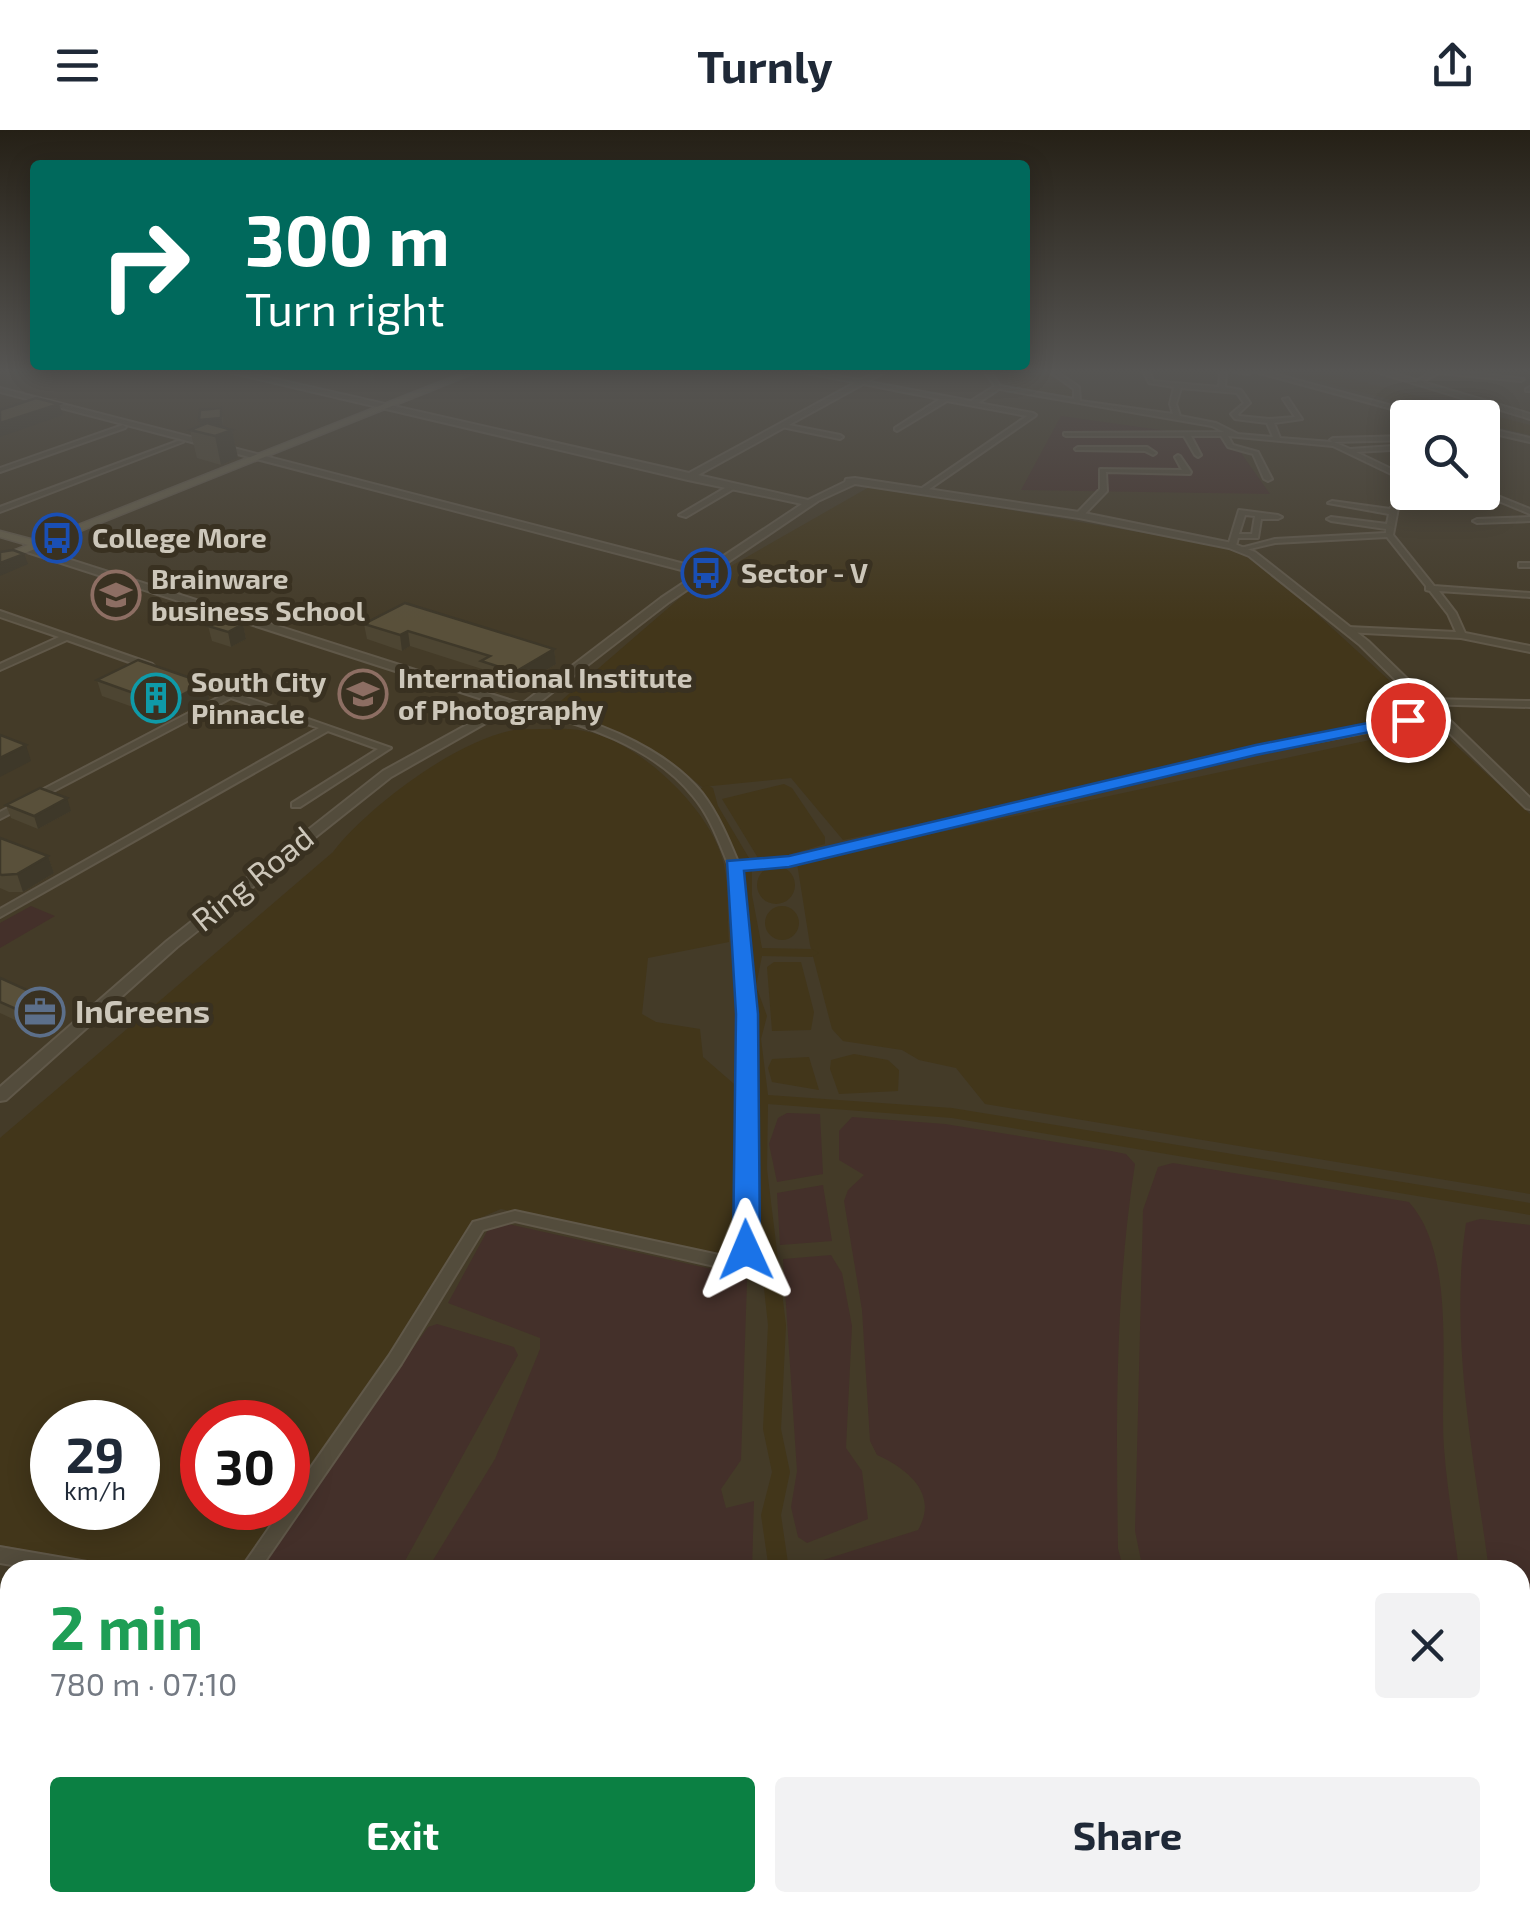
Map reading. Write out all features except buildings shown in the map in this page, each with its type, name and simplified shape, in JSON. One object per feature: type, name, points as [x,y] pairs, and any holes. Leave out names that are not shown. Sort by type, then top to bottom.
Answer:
[{"type":"main road","points":[[0,557],[258,455]]},
{"type":"main road","points":[[0,537],[29,546]]},
{"type":"street","points":[[0,470],[37,455]]},
{"type":"street","points":[[0,510],[145,455]]},
{"type":"street","points":[[244,455],[253,457]]},
{"type":"street","points":[[245,455],[702,576]]},
{"type":"street","points":[[600,455],[733,487],[812,501]]},
{"type":"street","points":[[686,475],[723,455]]},
{"type":"street","points":[[921,490],[971,455]]},
{"type":"street","points":[[1257,455],[1268,479]]},
{"type":"street","points":[[1361,455],[1390,469]]},
{"type":"street","points":[[1079,515],[1106,486],[1102,470],[1186,472],[1178,457]]},
{"type":"street","points":[[686,475],[812,501]]},
{"type":"street","name":"Ring Road","points":[[0,1096],[172,944],[374,783],[487,718],[532,707],[702,576],[812,501],[855,482],[921,490]]},
{"type":"street","points":[[683,515],[733,487]]},
{"type":"street","points":[[921,490],[1236,543],[1390,531]]},
{"type":"street","points":[[1500,502],[1530,516]]},
{"type":"street","points":[[1332,504],[1394,512],[1390,531]]},
{"type":"street","points":[[1242,512],[1278,517],[1258,518],[1255,536],[1236,543],[1242,512]]},
{"type":"street","points":[[1477,521],[1530,516]]},
{"type":"street","points":[[1331,519],[1390,531],[1429,588],[1452,613],[1461,635]]},
{"type":"street","points":[[1236,543],[1348,630],[1529,803]]},
{"type":"street","points":[[29,546],[302,629],[604,730],[690,786],[737,865],[747,1014],[746,1250],[727,1262],[514,1216],[478,1226],[395,1360],[256,1560]]},
{"type":"street","points":[[29,546],[290,636],[532,707]]},
{"type":"street","points":[[1429,588],[1530,595]]},
{"type":"street","points":[[0,614],[166,672]]},
{"type":"street","points":[[290,636],[302,629]]},
{"type":"street","points":[[1348,630],[1461,635],[1530,649]]},
{"type":"street","points":[[0,667],[67,637]]},
{"type":"street","points":[[182,678],[386,748],[296,806]]},
{"type":"street","points":[[0,816],[230,694]]},
{"type":"street","points":[[1425,702],[1530,704]]},
{"type":"street","points":[[737,865],[789,862],[1256,750],[1436,716]]},
{"type":"street","points":[[0,914],[326,728]]},
{"type":"street","points":[[0,898],[16,905]]},
{"type":"street","points":[[0,1555],[29,1560]]},
{"type":"shaded area","points":[[1040,455],[1243,455],[1270,494],[1021,490]]},
{"type":"shaded area","points":[[871,486],[1231,548],[1260,562],[1426,714],[843,840],[791,778],[702,787],[632,740],[555,706],[689,590]]},
{"type":"shaded area","points":[[1435,726],[1530,814],[1530,1194],[985,1104],[956,1068],[919,1060],[902,1050],[843,1041],[832,1029],[810,945],[797,863]]},
{"type":"shaded area","points":[[522,729],[577,730],[605,737],[627,748],[670,781],[705,823],[717,844],[726,874],[729,942],[648,958],[642,1014],[656,1022],[700,1029],[703,1057],[741,1090],[742,1252],[730,1258],[501,1209],[473,1221],[396,1348],[310,1468],[310,1400],[180,1400],[180,1530],[267,1530],[248,1560],[82,1560],[0,1545],[0,1138],[333,852],[369,814],[446,758],[499,734]]},
{"type":"shaded area","points":[[784,784],[792,788],[825,837],[825,844],[775,859],[758,858],[722,799]]},
{"type":"shaded area","points":[[776,866],[789,872],[795,885],[789,898],[776,904],[763,898],[757,885],[763,872]]},
{"type":"shaded area","points":[[31,906],[55,916],[0,948],[0,923]]},
{"type":"shaded area","points":[[782,906],[794,911],[799,923],[794,935],[782,940],[770,935],[765,923],[770,911]]},
{"type":"shaded area","points":[[774,962],[801,962],[814,1012],[811,1030],[772,1031],[767,967]]},
{"type":"shaded area","points":[[854,1054],[888,1060],[899,1070],[898,1091],[839,1094],[830,1069],[831,1060]]},
{"type":"shaded area","points":[[809,1057],[819,1090],[772,1082],[768,1068],[772,1059]]},
{"type":"shaded area","points":[[787,1113],[820,1114],[823,1174],[777,1182],[769,1144],[778,1118]]},
{"type":"shaded area","points":[[852,1117],[945,1124],[1126,1154],[1135,1164],[1118,1356],[1121,1560],[823,1560],[918,1530],[925,1505],[917,1484],[877,1455],[870,1441],[862,1310],[844,1201],[848,1190],[864,1175],[839,1160],[839,1131]]},
{"type":"shaded area","points":[[1173,1163],[1409,1202],[1424,1225],[1440,1285],[1444,1448],[1458,1560],[1141,1560],[1135,1531],[1143,1210],[1158,1167]]},
{"type":"shaded area","points":[[823,1185],[832,1241],[780,1245],[777,1193]]},
{"type":"shaded area","points":[[1480,1219],[1530,1225],[1530,1560],[1488,1560],[1462,1353],[1461,1266],[1466,1223]]},
{"type":"shaded area","points":[[504,1223],[743,1276],[747,1281],[741,1460],[721,1489],[726,1508],[754,1501],[752,1560],[433,1560],[495,1459],[540,1349],[540,1338],[448,1303],[491,1224]]},
{"type":"shaded area","points":[[831,1255],[842,1273],[852,1326],[846,1448],[862,1471],[868,1519],[807,1543],[798,1537],[791,1507],[797,1471],[783,1259]]},
{"type":"shaded area","points":[[437,1324],[514,1347],[518,1355],[405,1560],[264,1560],[285,1530],[310,1530],[310,1495],[428,1327]]},
{"type":"waterway","points":[[707,788],[712,806],[746,863],[746,895],[756,952]]},
{"type":"waterway","points":[[756,952],[812,953]]},
{"type":"waterway","points":[[756,952],[749,986],[760,1016],[754,1039],[761,1099]]},
{"type":"waterway","points":[[761,1099],[952,1113],[1530,1209]]},
{"type":"waterway","points":[[761,1099],[759,1169],[777,1325],[772,1429],[781,1472],[771,1515],[778,1560]]},
{"type":"place","name":"College More","points":[[57,538]]},
{"type":"place","name":"Sector - V","points":[[706,573]]},
{"type":"place","name":"Brainware business School","points":[[116,595]]},
{"type":"place","name":"International Institute of Photography","points":[[363,694]]},
{"type":"place","name":"South City Pinnacle","points":[[156,698]]},
{"type":"place","name":"InGreens","points":[[40,1012]]},
{"type":"route","points":[[746,1250],[748,1218],[743,1186],[747,1014],[734,866],[789,862],[806,854],[1256,750],[1408,720]]}]
